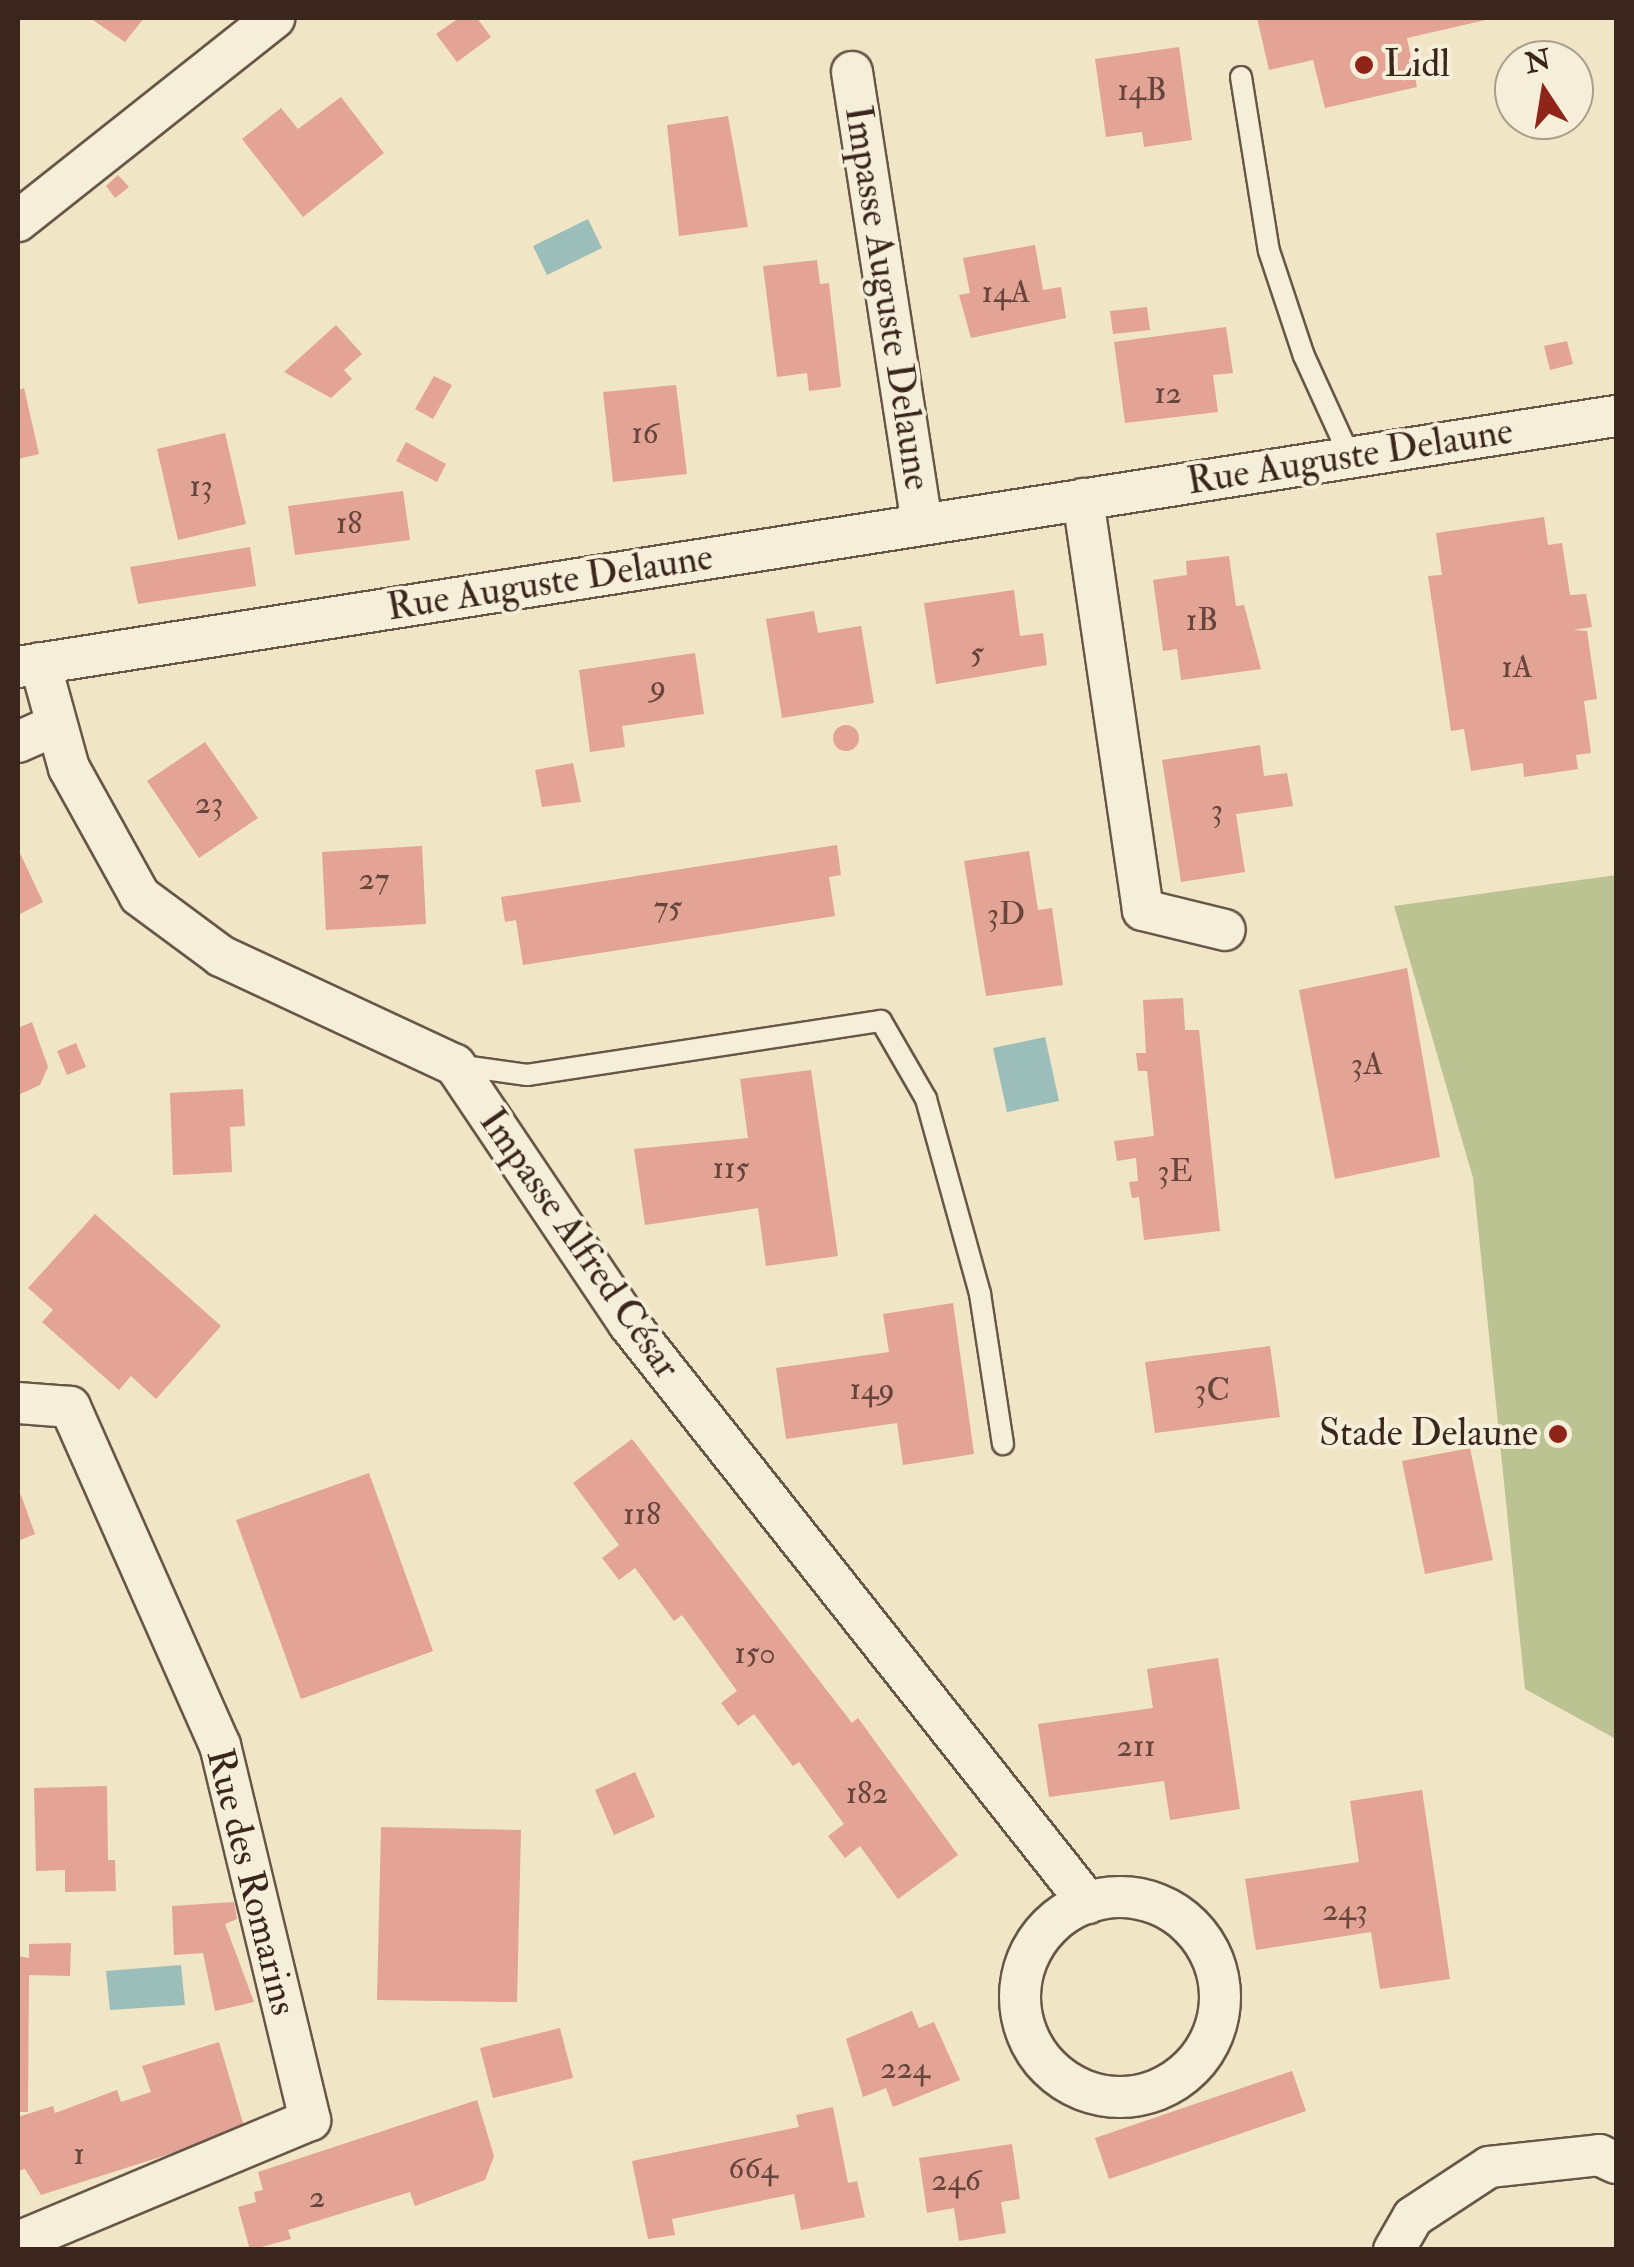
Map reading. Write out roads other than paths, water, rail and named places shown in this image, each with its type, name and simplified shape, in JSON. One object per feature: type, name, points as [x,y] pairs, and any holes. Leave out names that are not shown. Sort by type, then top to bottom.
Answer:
[{"type":"street","points":[[18,221],[274,18]]},
{"type":"street","name":"Impasse Auguste Delaune","points":[[852,72],[922,524]]},
{"type":"street","name":"Rue Auguste Delaune","points":[[29,665],[1616,416]]},
{"type":"street","points":[[1083,499],[1143,910],[1225,930]]},
{"type":"street","points":[[29,665],[36,734],[140,896],[221,956],[454,1065]]},
{"type":"street","name":"Impasse Alfred César","points":[[454,1065],[630,1324],[1088,1903]]},
{"type":"street","name":"Rue des Romarins","points":[[18,1403],[70,1407],[220,1745],[310,2120],[18,2242]]},
{"type":"street","points":[[1120,1897],[1153,1902],[1182,1918],[1212,1958],[1221,2006],[1212,2038],[1194,2066],[1168,2086],[1136,2096],[1103,2096],[1072,2085],[1046,2066],[1028,2038],[1020,2006],[1023,1973],[1036,1943],[1059,1919],[1088,1903],[1120,1897]]},
{"type":"street","points":[[1394,2250],[1413,2217],[1489,2168],[1599,2155],[1616,2163]]},
{"type":"lane","points":[[1240,77],[1269,251],[1304,356],[1350,457]]},
{"type":"lane","points":[[454,1065],[527,1075],[882,1021],[926,1100],[980,1294],[1004,1444]]},
{"type":"water","points":[[588,219],[602,248],[547,275],[533,246]]},
{"type":"water","points":[[1045,1037],[1059,1101],[1007,1112],[993,1048]]},
{"type":"water","points":[[181,1965],[185,2005],[110,2010],[106,1971]]},
{"type":"place","name":"Lidl","points":[[1364,65]]},
{"type":"place","name":"Stade Delaune","points":[[1558,1434]]}]
